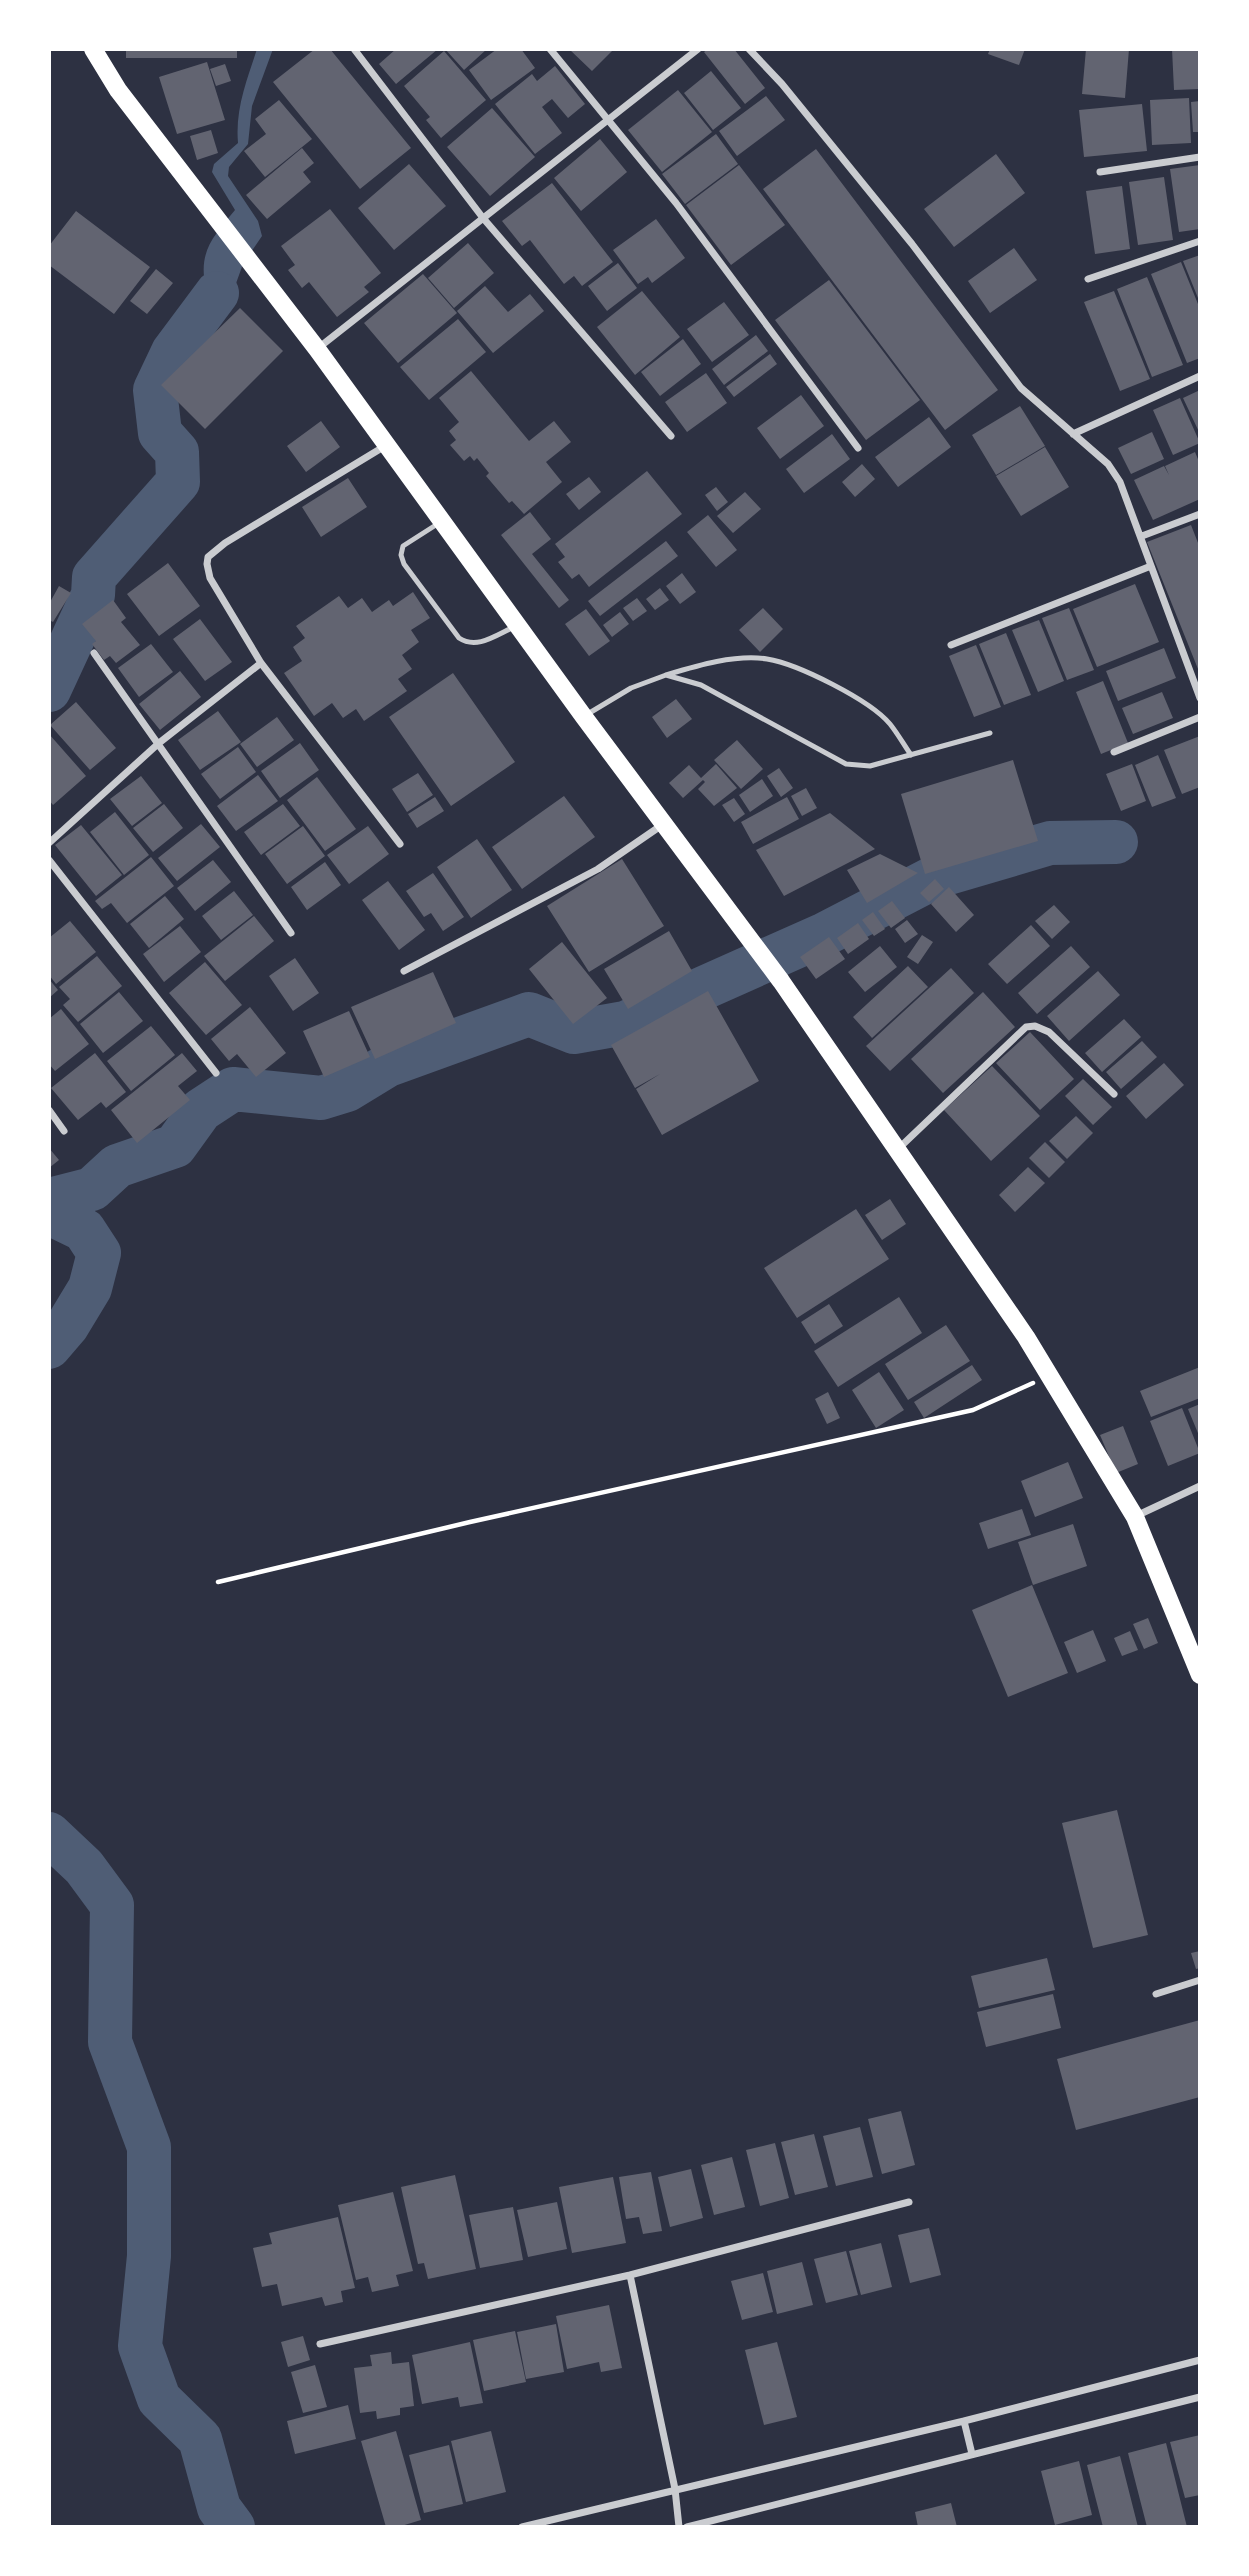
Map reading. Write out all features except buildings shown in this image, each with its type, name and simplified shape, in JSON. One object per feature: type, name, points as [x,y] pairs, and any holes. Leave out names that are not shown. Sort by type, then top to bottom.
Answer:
[{"type":"main road","points":[[93,49],[118,90],[317,349],[440,522],[781,981],[1026,1337],[1135,1517],[1200,1675]]},
{"type":"street","points":[[354,49],[483,218],[671,436]]},
{"type":"street","points":[[550,49],[676,203],[858,448]]},
{"type":"street","points":[[317,349],[698,49]]},
{"type":"street","points":[[750,49],[782,84],[912,244],[1021,388],[1108,464],[1120,481],[1200,698]]},
{"type":"street","points":[[1100,172],[1200,157]]},
{"type":"street","points":[[1088,279],[1200,241]]},
{"type":"street","points":[[1073,434],[1200,376]]},
{"type":"street","points":[[385,445],[225,542],[208,556],[207,564],[210,578],[261,663],[400,844]]},
{"type":"street","points":[[1142,536],[1200,514]]},
{"type":"street","points":[[951,645],[1151,566]]},
{"type":"street","points":[[94,653],[291,933]]},
{"type":"street","points":[[49,843],[159,743],[261,663]]},
{"type":"street","points":[[1114,752],[1200,717]]},
{"type":"street","points":[[404,971],[598,869],[665,823]]},
{"type":"street","points":[[49,860],[216,1073]]},
{"type":"street","points":[[897,1151],[1026,1027],[1035,1026],[1049,1032],[1114,1094]]},
{"type":"street","points":[[49,1110],[64,1131]]},
{"type":"street","points":[[1135,1517],[1200,1486]]},
{"type":"street","points":[[1156,1994],[1200,1980]]},
{"type":"street","points":[[320,2344],[630,2275],[909,2202]]},
{"type":"street","points":[[630,2275],[675,2489],[679,2527]]},
{"type":"street","points":[[522,2527],[964,2421],[1200,2360]]},
{"type":"street","points":[[687,2527],[1200,2397]]},
{"type":"street","points":[[964,2421],[972,2454]]},
{"type":"lane","points":[[440,522],[403,546],[401,555],[404,564],[459,638],[468,644],[477,643],[517,626]]},
{"type":"lane","points":[[584,717],[631,688],[666,675],[716,661],[766,659],[800,670],[852,695],[888,722],[911,755]]},
{"type":"lane","points":[[666,675],[701,685],[846,764],[870,766],[990,733]]},
{"type":"path","points":[[218,1582],[483,1519],[973,1410],[1049,1375]]},
{"type":"water","points":[[257,49],[273,49],[252,106],[248,144],[229,167],[228,176],[258,221],[262,236],[243,264],[230,300],[190,346],[168,332],[205,284],[206,253],[235,210],[212,172],[214,164],[238,143],[240,106]]},
{"type":"waterway","points":[[49,690],[93,595],[94,577],[178,482],[177,452],[160,433],[155,390],[173,352],[217,293]]},
{"type":"waterway","points":[[49,1200],[92,1189],[117,1166],[175,1146],[201,1110],[233,1089],[321,1098],[347,1090],[388,1065],[529,1014],[574,1032],[625,1023],[825,934],[935,877],[1050,843],[1116,842]]},
{"type":"waterway","points":[[49,1213],[84,1230],[99,1253],[90,1288],[67,1326],[49,1347]]},
{"type":"waterway","points":[[49,1834],[84,1867],[112,1905],[110,2042],[149,2147],[149,2256],[140,2346],[159,2399],[200,2439],[219,2508],[233,2527]]}]
